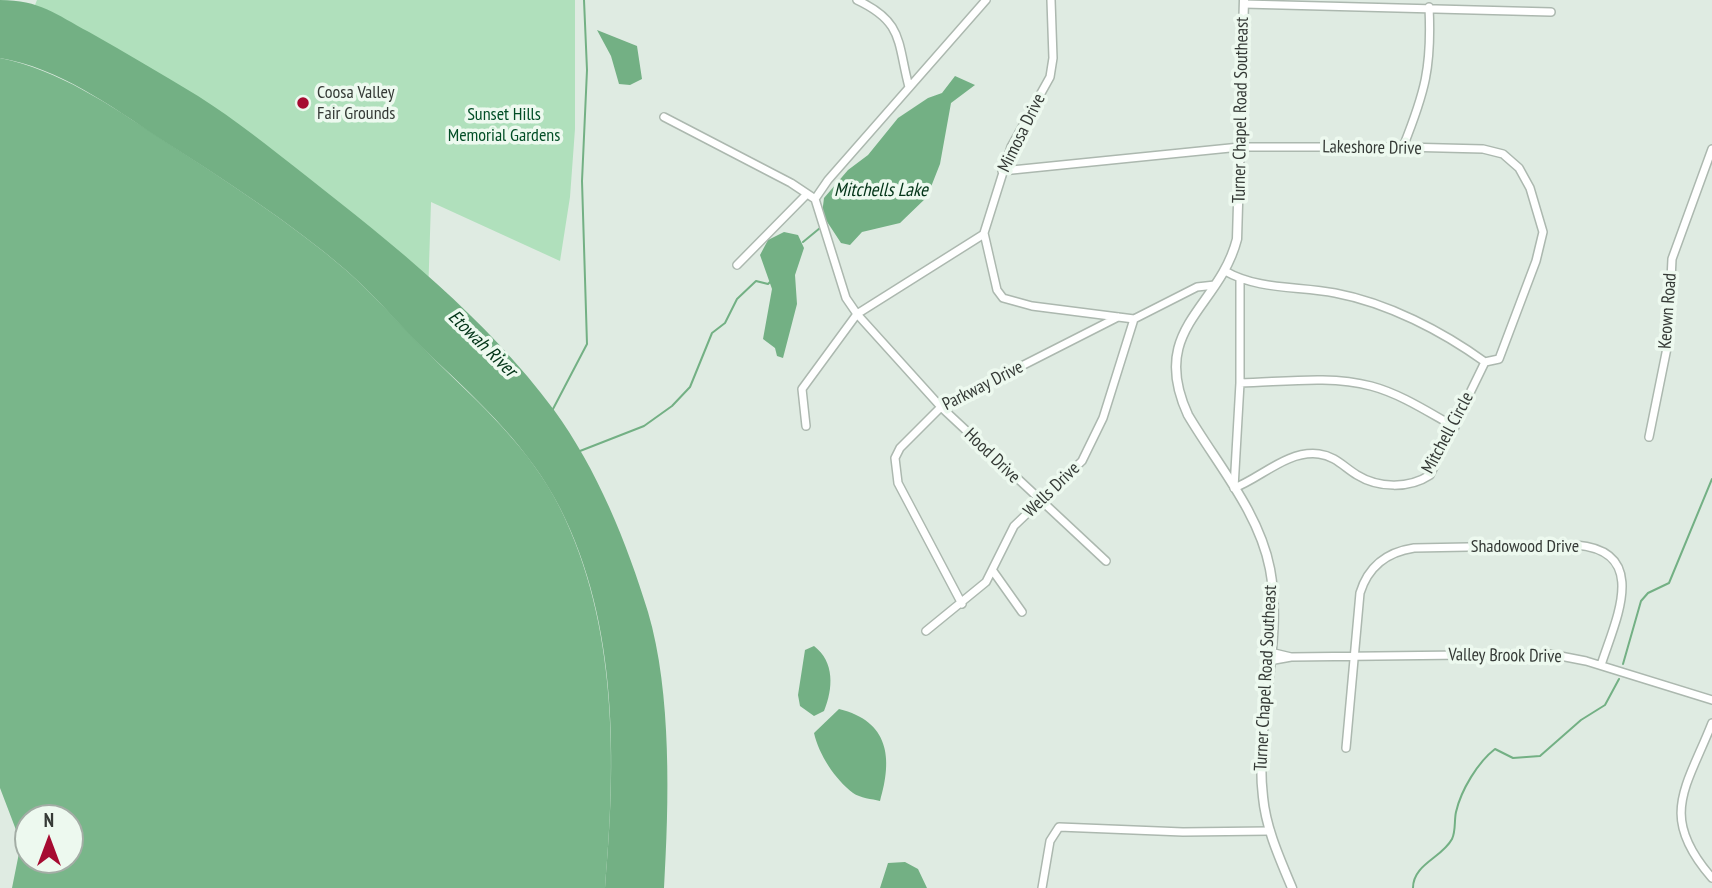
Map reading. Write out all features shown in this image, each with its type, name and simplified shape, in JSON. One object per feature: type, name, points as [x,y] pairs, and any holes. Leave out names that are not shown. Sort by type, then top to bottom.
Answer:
[{"type":"street","points":[[857,0],[884,13],[895,27],[909,88]]},
{"type":"street","points":[[815,199],[828,180],[986,0]]},
{"type":"street","name":"Mimosa Drive","points":[[1051,0],[1054,58],[1050,77],[1011,146],[984,234],[997,290],[1003,298],[1032,306],[1134,319]]},
{"type":"street","points":[[1244,2],[1551,12]]},
{"type":"street","name":"Turner Chapel Road Southeast","points":[[1244,2],[1237,239],[1225,271],[1183,331],[1177,356],[1177,382],[1188,415],[1257,530],[1270,568],[1273,604],[1261,776],[1270,831],[1292,888]]},
{"type":"street","points":[[1403,147],[1428,76],[1431,51],[1429,7]]},
{"type":"street","points":[[664,117],[815,199],[846,298],[857,314]]},
{"type":"street","name":"Lakeshore Drive","points":[[1002,171],[1240,147],[1483,149],[1503,154],[1519,168],[1539,208],[1543,232],[1536,261],[1499,359],[1485,362]]},
{"type":"street","name":"Keown Road","points":[[1649,437],[1668,342],[1672,259],[1712,149]]},
{"type":"street","points":[[737,265],[807,194]]},
{"type":"street","points":[[806,426],[802,390],[857,314],[984,234]]},
{"type":"street","points":[[1225,271],[1240,280],[1336,293],[1368,302],[1435,330],[1485,362]]},
{"type":"street","points":[[1234,488],[1240,383],[1240,280]]},
{"type":"street","points":[[1134,319],[1197,288],[1215,285]]},
{"type":"street","name":"Hood Drive","points":[[857,314],[941,407],[1106,561]]},
{"type":"street","name":"Parkway Drive","points":[[962,604],[898,483],[895,469],[900,448],[941,407],[1118,316]]},
{"type":"street","name":"Wells Drive","points":[[926,631],[962,604],[993,571],[1003,544],[1014,526],[1082,461],[1109,401],[1134,319]]},
{"type":"street","name":"Mitchell Circle","points":[[1234,488],[1248,483],[1275,464],[1317,454],[1339,461],[1359,476],[1377,482],[1398,485],[1419,482],[1430,475],[1485,362]]},
{"type":"street","points":[[1240,383],[1325,380],[1373,386],[1424,408],[1455,427]]},
{"type":"street","name":"Shadowood Drive","points":[[1353,657],[1360,593],[1370,571],[1390,555],[1414,548],[1576,545],[1600,550],[1617,566],[1623,589],[1601,665]]},
{"type":"street","points":[[993,571],[1022,611]]},
{"type":"street","name":"Valley Brook Drive","points":[[1270,657],[1550,654],[1601,665],[1712,700]]},
{"type":"street","points":[[1346,748],[1353,657]]},
{"type":"street","points":[[1712,723],[1682,796],[1680,825],[1692,853],[1712,878]]},
{"type":"street","points":[[1042,888],[1050,841],[1059,827],[1183,832],[1270,831]]},
{"type":"green space","name":"Coosa Valley Fair Grounds","points":[[37,0],[575,0],[575,129],[570,197],[560,261],[431,202],[428,297],[31,15]]},
{"type":"shaded area","points":[[0,58],[43,71],[103,101],[232,185],[302,235],[369,292],[520,447],[535,466],[560,508],[579,553],[603,646],[611,743],[605,888],[12,888],[15,874],[84,874],[84,804],[14,804],[14,825],[0,788]]},
{"type":"water","name":"Etowah River","points":[[0,0],[26,2],[56,14],[184,88],[239,124],[372,228],[437,284],[499,344],[554,410],[584,457],[609,507],[640,586],[656,644],[667,749],[664,888],[605,888],[611,743],[603,646],[579,553],[560,508],[534,466],[487,410],[369,292],[302,235],[231,185],[84,90],[43,70],[0,58]]},
{"type":"water","points":[[597,30],[637,46],[642,79],[630,85],[619,84],[611,56]]},
{"type":"water","name":"Mitchells Lake","points":[[955,76],[975,85],[951,103],[940,164],[927,197],[900,223],[862,232],[850,245],[841,243],[822,214],[824,198],[848,170],[868,155],[898,118],[928,98],[942,93]]},
{"type":"water","points":[[784,232],[798,235],[804,248],[795,275],[797,304],[783,358],[777,356],[775,348],[763,339],[772,289],[760,255],[768,240]]},
{"type":"water","points":[[814,646],[826,660],[830,685],[824,711],[814,716],[800,706],[798,695],[805,650]]},
{"type":"water","points":[[839,709],[868,722],[883,743],[886,770],[880,801],[853,793],[834,774],[820,750],[814,733]]},
{"type":"water","points":[[905,862],[918,869],[927,888],[880,888],[888,863]]},
{"type":"waterway","points":[[553,409],[587,344],[582,181],[587,70],[584,0]]},
{"type":"waterway","points":[[803,242],[820,228]]},
{"type":"waterway","points":[[580,451],[644,426],[672,406],[690,387],[712,333],[725,323],[737,299],[756,281],[768,284],[770,282]]},
{"type":"waterway","points":[[1623,664],[1641,601],[1648,593],[1669,583],[1712,479]]},
{"type":"waterway","points":[[1413,888],[1418,873],[1452,839],[1462,795],[1477,769],[1489,755],[1495,749],[1513,758],[1540,756],[1581,720],[1605,705],[1619,679]]},
{"type":"place","name":"Coosa Valley Fair Grounds","points":[[303,103]]},
{"type":"park label","name":"Sunset Hills Memorial Gardens","points":[[504,125]]}]
